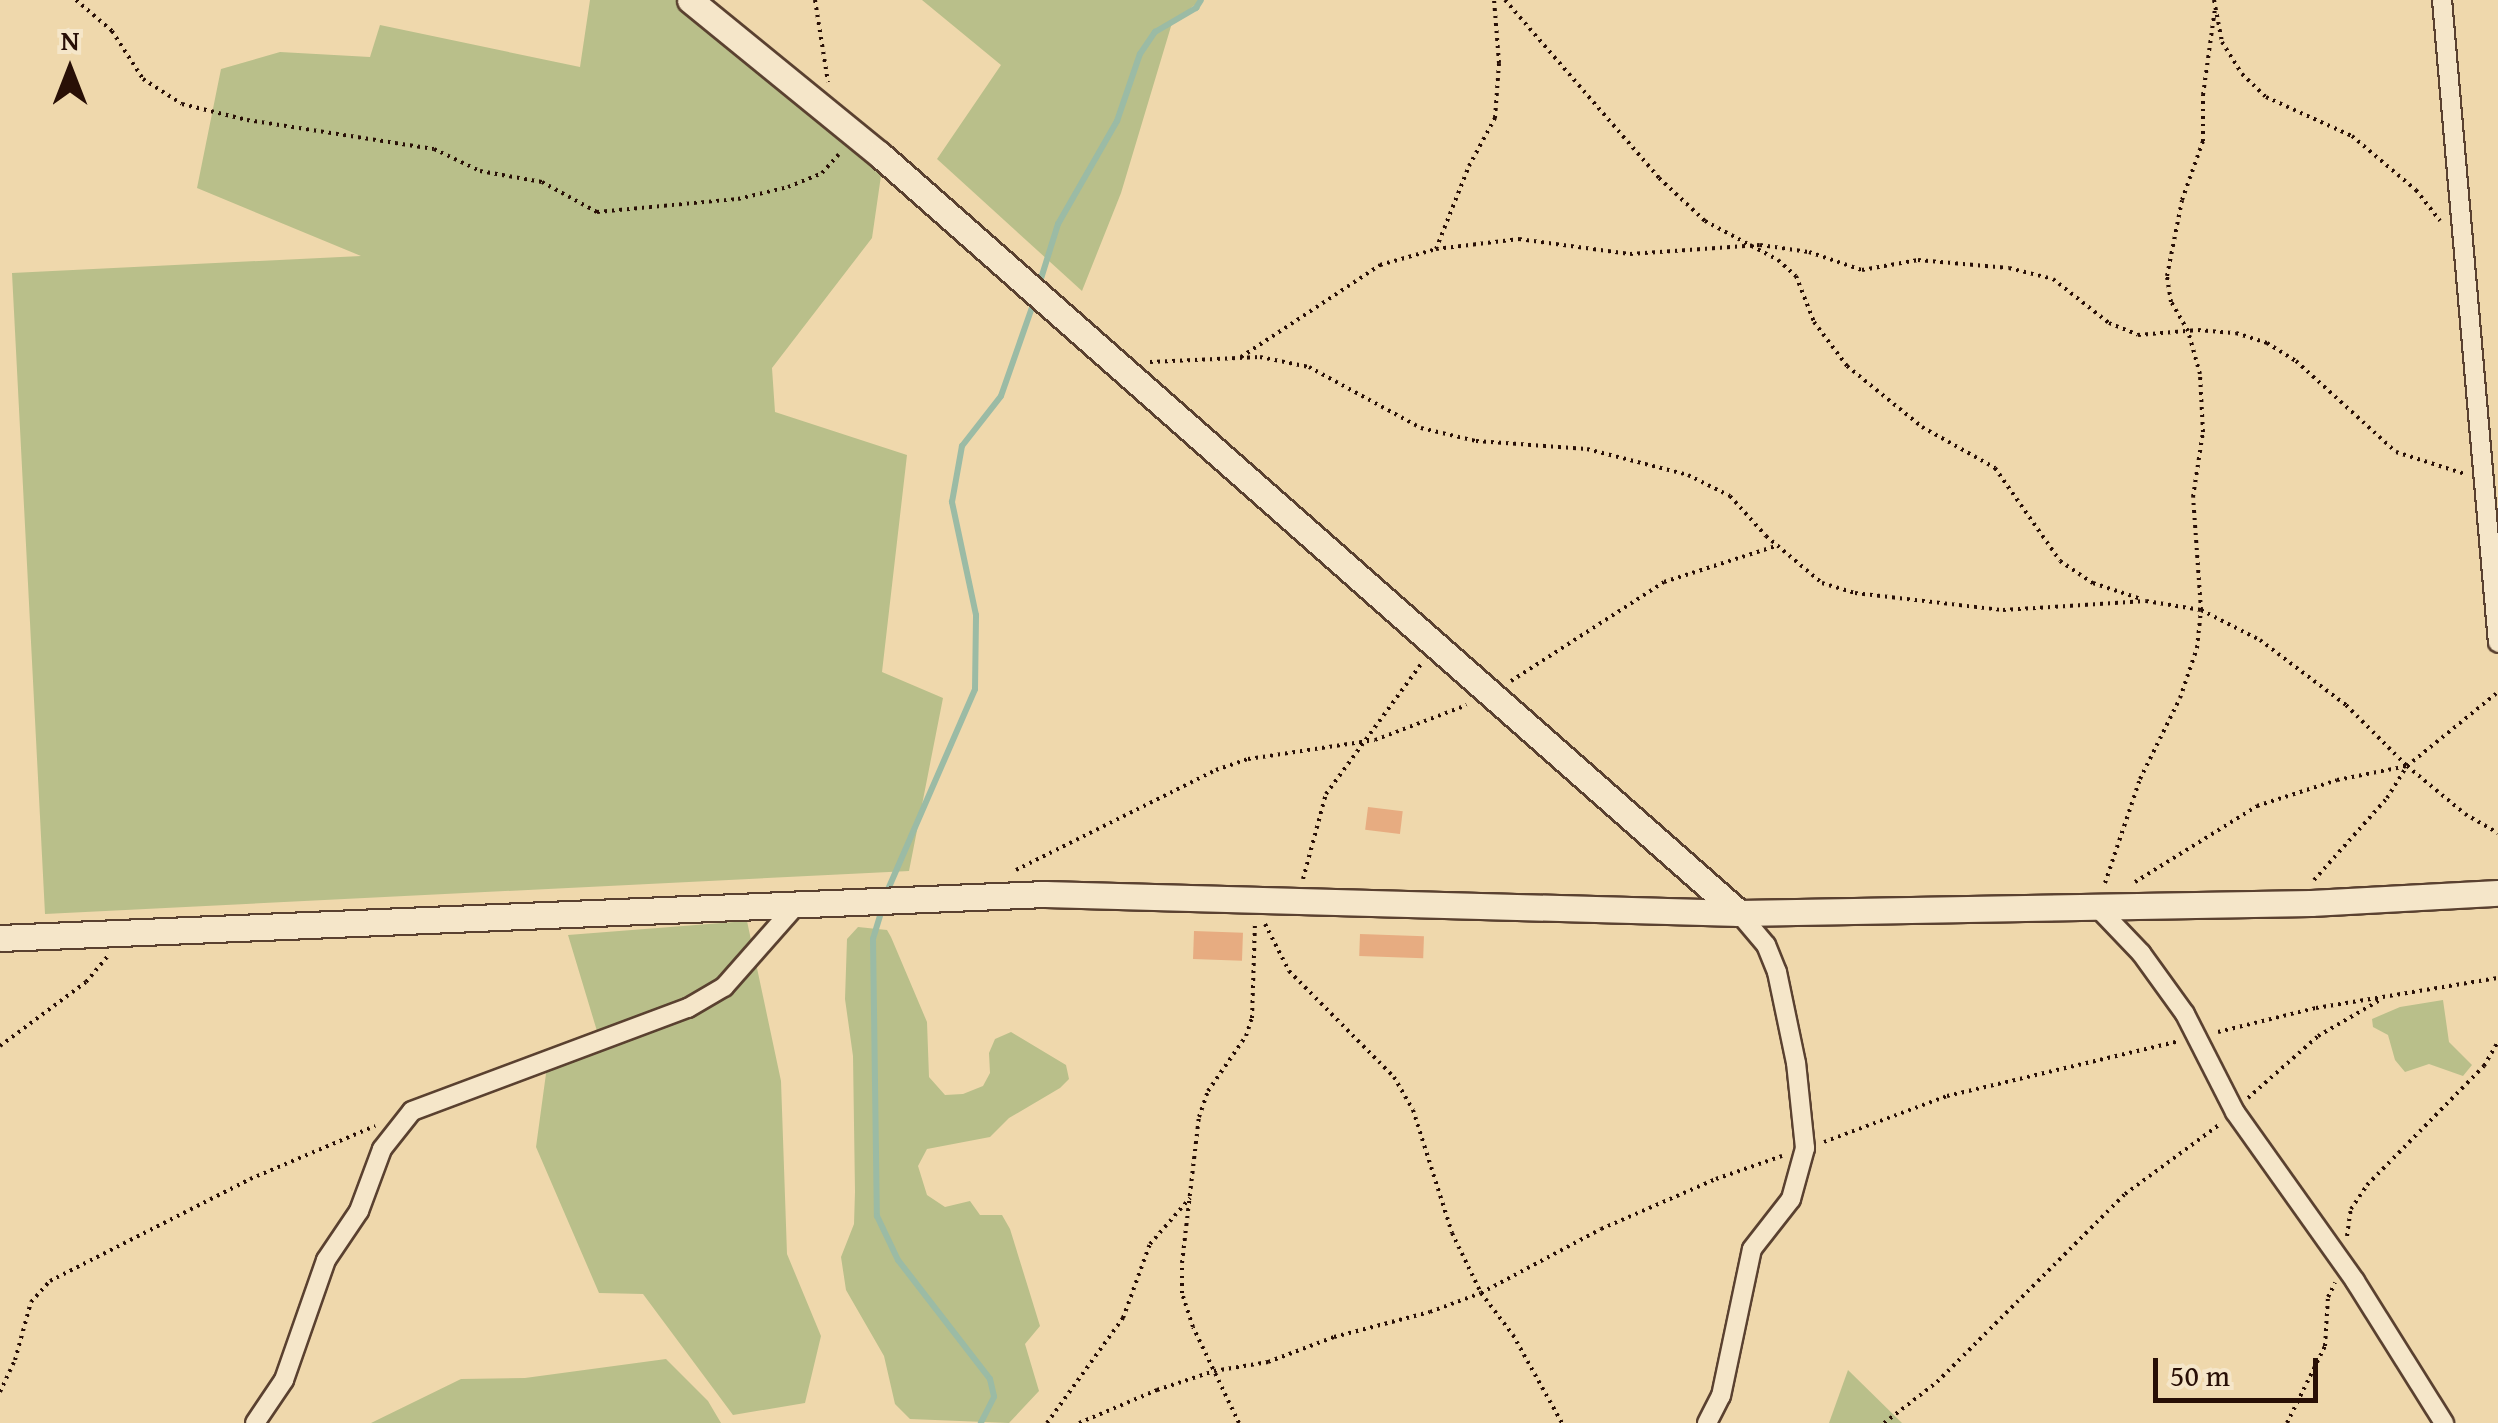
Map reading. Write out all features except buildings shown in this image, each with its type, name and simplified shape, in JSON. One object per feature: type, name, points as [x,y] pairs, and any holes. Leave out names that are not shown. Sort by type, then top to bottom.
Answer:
[{"type":"street","points":[[690,0],[855,135],[1119,364],[1488,696],[1739,912],[1766,945],[1777,972],[1796,1063],[1805,1148],[1791,1198],[1752,1249],[1720,1396],[1707,1423]]},
{"type":"street","points":[[2442,0],[2498,643]]},
{"type":"street","points":[[0,938],[1045,894],[1739,912],[2293,903],[2498,893]]},
{"type":"street","points":[[255,1423],[284,1380],[326,1260],[360,1211],[382,1149],[412,1111],[688,1008],[724,988],[798,903]]},
{"type":"street","points":[[2098,907],[2141,953],[2185,1014],[2234,1112],[2344,1264],[2444,1423]]},
{"type":"path","points":[[76,0],[112,31],[143,78],[182,104],[247,120],[434,148],[480,172],[542,182],[597,212],[738,199],[788,187],[822,173],[855,135]]},
{"type":"path","points":[[815,0],[828,63],[827,112]]},
{"type":"path","points":[[1436,249],[1469,166],[1496,118],[1499,63],[1494,0]]},
{"type":"path","points":[[1506,0],[1659,178],[1705,221],[1752,245],[1796,276],[1814,322],[1847,366],[1922,427],[1995,468],[2060,560],[2093,583],[2146,601],[2200,610],[2260,640],[2346,705],[2407,766],[2465,814],[2498,833]]},
{"type":"path","points":[[2214,0],[2222,42],[2242,74],[2266,97],[2352,136],[2376,153],[2416,190],[2467,256]]},
{"type":"path","points":[[2098,907],[2140,779],[2180,698],[2198,648],[2200,610],[2193,498],[2202,413],[2200,374],[2188,331],[2171,302],[2167,276],[2182,200],[2204,141],[2204,95],[2215,9]]},
{"type":"path","points":[[1241,356],[1380,266],[1436,249],[1519,239],[1630,254],[1752,245],[1810,252],[1862,270],[1918,260],[2008,268],[2052,279],[2109,323],[2138,335],[2236,333],[2267,343],[2296,361],[2396,452],[2486,480]]},
{"type":"path","points":[[1119,364],[1241,356],[1309,368],[1421,428],[1476,441],[1588,449],[1688,474],[1730,496],[1776,546],[1822,584],[1855,593],[2003,610],[2146,601]]},
{"type":"path","points":[[1002,876],[1216,770],[1248,759],[1360,743],[1488,696],[1664,582],[1776,546]]},
{"type":"path","points":[[1298,901],[1326,794],[1434,647]]},
{"type":"path","points":[[2293,903],[2387,798],[2407,766],[2498,692]]},
{"type":"path","points":[[2098,907],[2257,806],[2337,780],[2407,766]]},
{"type":"path","points":[[1239,1423],[1182,1293],[1199,1117],[1208,1091],[1246,1036],[1252,1018],[1256,900]]},
{"type":"path","points":[[1256,900],[1289,972],[1394,1077],[1412,1110],[1452,1233],[1481,1293],[1512,1335],[1562,1423]]},
{"type":"path","points":[[0,1046],[86,982],[126,934]]},
{"type":"path","points":[[1884,1423],[1937,1382],[2124,1194],[2234,1112],[2318,1036],[2384,997]]},
{"type":"path","points":[[2287,1423],[2325,1346],[2328,1297],[2344,1264],[2350,1209],[2367,1185],[2484,1066],[2498,1042]]},
{"type":"path","points":[[0,1392],[15,1360],[31,1302],[50,1281],[250,1179],[376,1126]]},
{"type":"path","points":[[1047,1423],[1123,1318],[1150,1244],[1190,1198]]},
{"type":"green space","points":[[590,0],[706,0],[883,162],[872,238],[772,368],[775,412],[907,455],[882,672],[943,698],[909,871],[45,914],[12,273],[361,256],[197,188],[221,69],[280,52],[370,57],[380,25],[580,67]]},
{"type":"green space","points":[[922,0],[1201,0],[1172,23],[1121,193],[1082,291],[937,159],[1001,65]]},
{"type":"green space","points":[[747,921],[781,1081],[787,1254],[821,1336],[805,1403],[733,1415],[643,1294],[599,1293],[536,1147],[548,1059],[600,1041],[568,935]]},
{"type":"green space","points":[[858,927],[887,930],[891,937],[927,1022],[929,1077],[945,1095],[963,1094],[983,1086],[990,1073],[989,1053],[995,1039],[1011,1032],[1066,1065],[1069,1079],[1060,1088],[1009,1118],[990,1137],[927,1149],[918,1166],[927,1195],[945,1207],[970,1201],[980,1215],[1002,1215],[1010,1229],[1040,1326],[1025,1344],[1039,1391],[1009,1423],[910,1419],[895,1404],[884,1356],[846,1290],[841,1257],[854,1224],[855,1192],[853,1056],[845,999],[847,939]]},
{"type":"green space","points":[[2443,1000],[2449,1042],[2472,1065],[2463,1076],[2429,1064],[2405,1072],[2395,1060],[2388,1035],[2373,1027],[2372,1019],[2400,1007]]},
{"type":"green space","points":[[666,1359],[708,1401],[721,1423],[371,1423],[461,1379],[525,1378]]},
{"type":"green space","points":[[1848,1370],[1902,1423],[1829,1423]]},
{"type":"waterway","points":[[1039,285],[1058,224],[1117,121],[1140,54],[1155,32],[1196,8],[1201,0]]},
{"type":"waterway","points":[[886,894],[975,689],[976,615],[952,502],[962,446],[1001,396],[1034,302]]},
{"type":"waterway","points":[[883,906],[873,939],[877,1216],[898,1260],[990,1379],[994,1397],[981,1423]]}]
